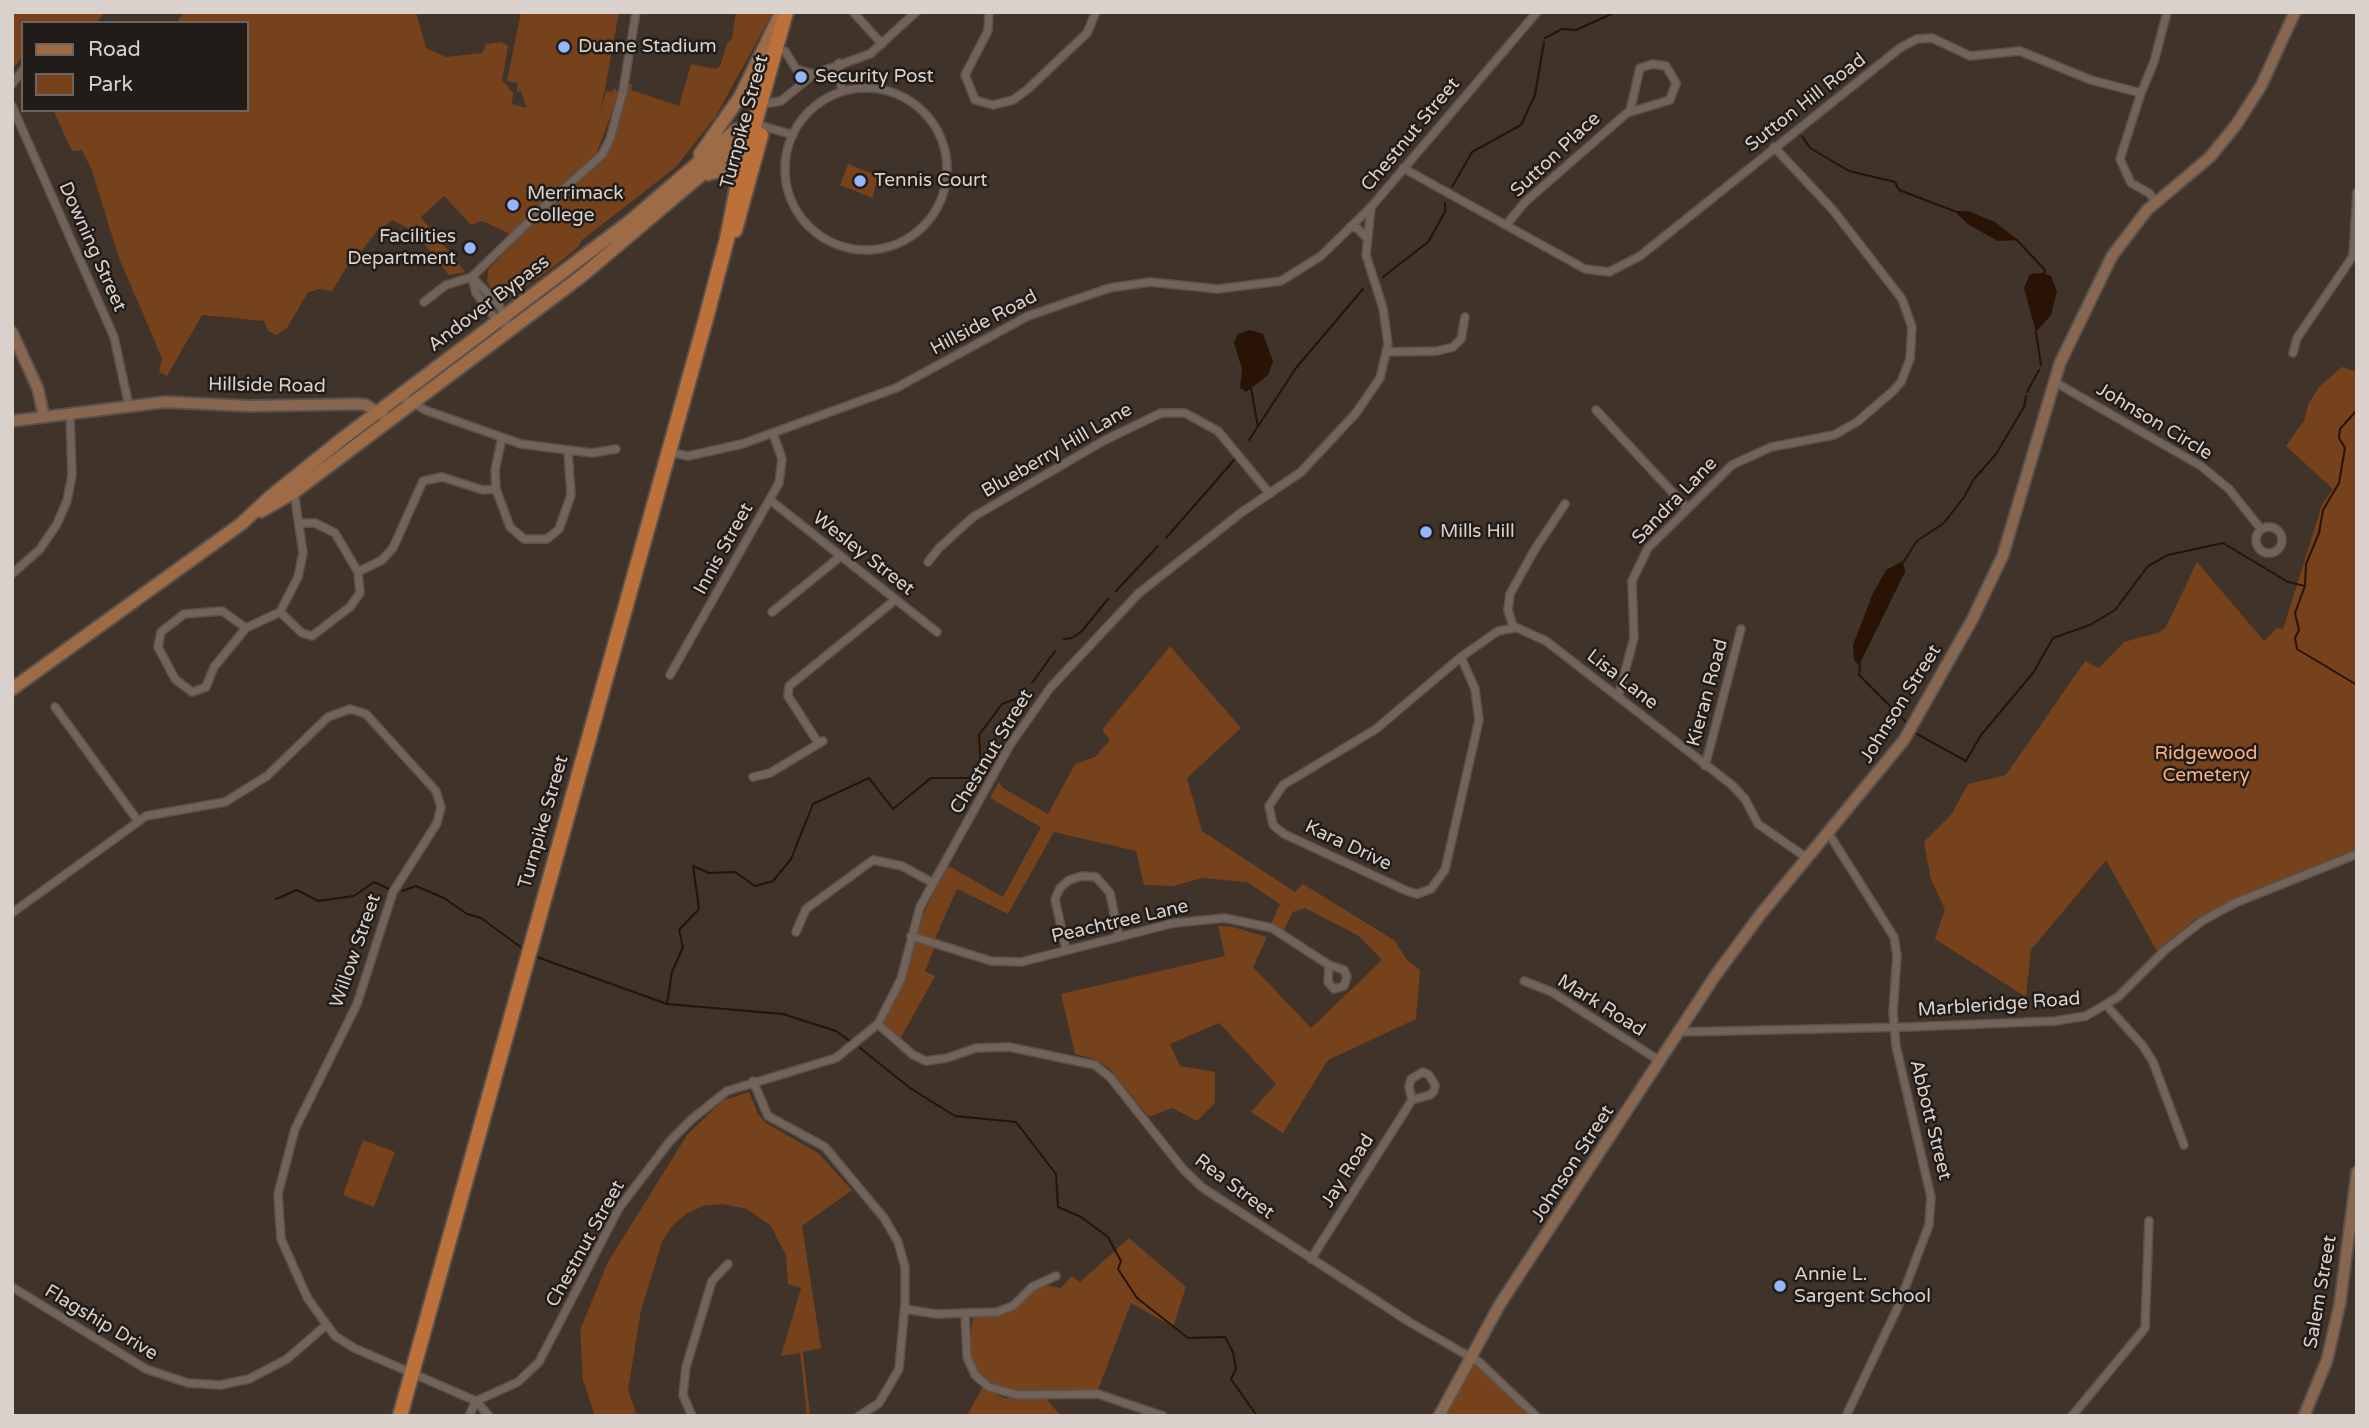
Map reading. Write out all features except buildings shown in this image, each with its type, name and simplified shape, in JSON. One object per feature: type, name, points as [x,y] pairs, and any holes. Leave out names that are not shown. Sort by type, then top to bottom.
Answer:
[{"type":"highway","name":"Turnpike Street","points":[[765,102],[783,12]]},
{"type":"highway","name":"Turnpike Street","points":[[400,1416],[727,239],[738,183],[785,51],[795,12]]},
{"type":"highway","name":"Turnpike Street","points":[[727,239],[738,225],[756,128]]},
{"type":"main road","points":[[673,185],[723,124],[783,12]]},
{"type":"main road","points":[[765,102],[754,87],[775,27]]},
{"type":"main road","name":"Andover Bypass","points":[[404,400],[502,318],[619,230],[736,130],[756,128]]},
{"type":"main road","name":"Andover Bypass","points":[[248,518],[270,496],[583,275],[756,128]]},
{"type":"main road","points":[[692,183],[724,168],[732,172],[738,183]]},
{"type":"main road","name":"Andover Bypass","points":[[12,689],[248,518],[294,492],[383,415]]},
{"type":"street","points":[[424,302],[446,285],[472,276],[606,149],[623,91],[636,12]]},
{"type":"street","points":[[853,12],[882,44]]},
{"type":"street","points":[[765,102],[781,101],[814,74],[870,54],[916,12]]},
{"type":"street","points":[[989,12],[988,31],[965,75],[975,100],[993,105],[1013,100],[1028,89],[1091,28],[1096,12]]},
{"type":"street","name":"Chestnut Street","points":[[476,1401],[519,1382],[539,1362],[619,1208],[670,1140],[717,1097],[753,1082],[828,1063],[848,1051],[878,1024],[901,979],[920,907],[1016,735],[1050,688],[1139,593],[1242,512],[1310,464],[1356,413],[1380,378],[1387,352],[1385,318],[1367,261],[1370,207],[1537,12]]},
{"type":"street","points":[[2156,202],[2149,193],[2131,183],[2120,159],[2154,62],[2166,12]]},
{"type":"street","name":"Johnson Street","points":[[1438,1416],[1500,1304],[1742,937],[1904,740],[1989,586],[2024,491],[2053,381],[2112,256],[2129,231],[2156,202],[2210,157],[2235,127],[2261,86],[2294,12]]},
{"type":"street","name":"Sutton Hill Road","points":[[1403,168],[1585,269],[1609,272],[1640,256],[1900,48],[1917,39],[1933,38],[1970,56],[2021,51],[2091,80],[2141,93]]},
{"type":"street","points":[[785,51],[796,69],[814,74]]},
{"type":"street","points":[[839,63],[842,91]]},
{"type":"street","name":"Sutton Place","points":[[1506,225],[1525,202],[1630,111],[1664,103],[1674,95],[1676,83],[1666,66],[1653,64],[1640,68],[1630,111]]},
{"type":"street","points":[[859,88],[887,91],[914,104],[942,138],[948,167],[943,200],[926,225],[899,243],[870,250],[853,250],[821,239],[800,218],[788,190],[786,175],[793,135],[815,106],[842,91],[859,88]]},
{"type":"street","name":"Downing Street","points":[[12,106],[114,337],[135,405]]},
{"type":"street","points":[[756,128],[793,135]]},
{"type":"street","name":"Sandra Lane","points":[[1618,697],[1634,638],[1631,594],[1633,574],[1648,548],[1722,473],[1749,456],[1771,447],[1833,435],[1857,422],[1893,391],[1905,373],[1910,359],[1912,327],[1902,299],[1833,210],[1774,147]]},
{"type":"street","points":[[2293,353],[2297,338],[2353,256],[2357,192]]},
{"type":"street","name":"Hillside Road","points":[[668,452],[688,456],[704,454],[773,433],[910,383],[1018,321],[1084,295],[1150,282],[1218,289],[1281,281],[1311,264],[1370,207]]},
{"type":"street","points":[[1350,227],[1357,228],[1367,238]]},
{"type":"street","points":[[472,276],[511,328]]},
{"type":"street","points":[[1387,352],[1437,351],[1453,346],[1461,339],[1465,317]]},
{"type":"street","points":[[12,332],[40,395],[44,417]]},
{"type":"street","name":"Johnson Circle","points":[[2053,381],[2201,466],[2229,489],[2261,529]]},
{"type":"street","points":[[404,400],[502,438],[568,451],[592,453],[616,449]]},
{"type":"street","name":"Hillside Road","points":[[12,421],[166,402],[250,406],[359,404],[383,415]]},
{"type":"street","points":[[1596,410],[1687,508]]},
{"type":"street","name":"Blueberry Hill Lane","points":[[928,562],[939,548],[973,517],[1105,440],[1161,413],[1185,413],[1218,431],[1270,494]]},
{"type":"street","points":[[12,574],[44,543],[67,501],[72,475],[70,414]]},
{"type":"street","name":"Innis Street","points":[[670,675],[770,500],[782,467],[773,433]]},
{"type":"street","points":[[502,438],[495,470],[496,489],[506,519],[516,534],[532,540],[547,538],[559,529],[569,506],[571,484],[568,451]]},
{"type":"street","points":[[358,572],[382,560],[393,548],[423,481],[442,477],[483,490],[496,489]]},
{"type":"street","points":[[246,628],[222,611],[184,614],[161,632],[158,647],[175,679],[192,692],[206,687],[214,667],[246,628],[280,612],[292,593],[302,562],[300,523],[294,492]]},
{"type":"street","name":"Wesley Street","points":[[770,500],[937,632]]},
{"type":"street","points":[[1515,628],[1508,610],[1510,594],[1535,549],[1565,504]]},
{"type":"street","points":[[280,612],[302,633],[312,636],[355,601],[361,584],[358,572],[335,533],[324,525],[300,523]]},
{"type":"street","points":[[772,612],[841,556]]},
{"type":"street","points":[[753,777],[770,773],[821,743],[788,696],[789,686],[895,600]]},
{"type":"street","name":"Kara Drive","points":[[1461,657],[1475,689],[1479,720],[1456,827],[1438,883],[1421,893],[1406,891],[1284,834],[1273,825],[1269,806],[1283,785],[1376,729],[1461,657],[1498,631],[1515,628]]},
{"type":"street","name":"Lisa Lane","points":[[1515,628],[1546,641],[1741,793],[1763,828],[1808,859]]},
{"type":"street","name":"Kieran Road","points":[[1704,766],[1741,629]]},
{"type":"street","points":[[55,707],[138,821]]},
{"type":"street","name":"Willow Street","points":[[12,914],[138,821],[155,813],[217,805],[242,794],[281,764],[322,721],[334,713],[350,709],[366,714],[441,800],[437,823],[389,901],[357,1004],[295,1129],[282,1171],[278,1207],[281,1239],[295,1275],[325,1326],[354,1348],[476,1401]]},
{"type":"street","name":"Abbott Street","points":[[1829,834],[1894,937],[1897,956],[1895,1027],[1905,1092],[1930,1189],[1931,1218],[1897,1310],[1846,1416]]},
{"type":"street","name":"Marbleridge Road","points":[[1679,1032],[2073,1020],[2107,1006],[2165,950],[2210,916],[2357,854]]},
{"type":"street","points":[[796,932],[806,909],[873,860],[902,866],[933,883]]},
{"type":"street","points":[[1066,950],[1055,899],[1069,880],[1082,876],[1096,877],[1110,893],[1119,937]]},
{"type":"street","name":"Peachtree Lane","points":[[911,936],[991,961],[1021,962],[1174,923],[1225,918],[1272,928],[1329,965]]},
{"type":"street","name":"Mark Road","points":[[1524,981],[1552,992],[1660,1061]]},
{"type":"street","points":[[2107,1006],[2143,1046],[2153,1062],[2184,1145]]},
{"type":"street","name":"Rea Street","points":[[878,1024],[912,1055],[926,1060],[947,1058],[976,1048],[1009,1047],[1095,1065],[1110,1077],[1183,1170],[1198,1183],[1411,1323],[1470,1357],[1536,1416]]},
{"type":"street","points":[[753,1082],[768,1116],[825,1147],[889,1225],[905,1267],[905,1308],[899,1369],[879,1403],[859,1416]]},
{"type":"street","name":"Jay Road","points":[[1311,1259],[1412,1100]]},
{"type":"street","name":"Salem Street","points":[[2304,1416],[2327,1360],[2340,1303],[2357,1171]]},
{"type":"street","points":[[2072,1416],[2145,1328],[2149,1221]]},
{"type":"street","points":[[692,1416],[683,1395],[686,1367],[712,1281],[728,1264]]},
{"type":"street","points":[[905,1308],[965,1314],[1004,1310],[1032,1287],[1056,1276]]},
{"type":"street","name":"Flagship Drive","points":[[12,1287],[146,1369],[188,1383],[220,1385],[249,1379],[287,1359],[325,1326]]},
{"type":"street","points":[[965,1314],[967,1357],[975,1375],[989,1387],[1018,1395],[1098,1394],[1163,1416]]},
{"type":"street","points":[[469,1416],[476,1401],[489,1416]]},
{"type":"green space","points":[[12,12],[105,12],[98,21],[21,21],[21,58],[14,67]]},
{"type":"green space","name":"Merrimack College","points":[[184,12],[416,12],[426,48],[446,57],[482,53],[486,44],[501,42],[508,46],[502,80],[513,93],[512,104],[527,108],[521,92],[517,91],[518,83],[507,81],[521,12],[619,12],[600,116],[606,91],[612,92],[614,88],[619,93],[596,155],[510,234],[482,221],[471,225],[444,196],[421,217],[465,272],[449,275],[415,232],[393,220],[377,231],[349,263],[332,291],[320,289],[308,292],[287,328],[276,335],[268,331],[264,321],[202,315],[167,376],[159,372],[162,358],[119,258],[92,171],[82,150],[72,151],[54,112],[248,112],[248,21],[177,21]]},
{"type":"green space","points":[[736,12],[773,12],[716,116],[676,167],[582,240],[578,247],[560,262],[509,298],[503,299],[496,295],[487,282],[488,270],[546,208],[604,160],[616,132],[628,85],[632,84],[631,90],[679,106],[691,64],[715,69],[720,66],[727,44],[732,38]]},
{"type":"green space","name":"Tennis Court","points":[[848,164],[879,176],[872,198],[840,185]]},
{"type":"green space","name":"Ridgewood Cemetery","points":[[2342,367],[2357,372],[2357,849],[2226,903],[2194,920],[2157,951],[2106,860],[2031,950],[2026,997],[1935,939],[1945,909],[1931,880],[1924,842],[1951,815],[1968,784],[2006,775],[2085,661],[2099,668],[2124,642],[2160,632],[2166,627],[2197,562],[2264,641],[2277,628],[2283,629],[2322,505],[2333,489],[2286,446],[2305,419],[2308,404],[2320,386]]},
{"type":"green space","points":[[1170,646],[1241,728],[1187,778],[1202,831],[1295,892],[1303,884],[1394,940],[1408,961],[1420,970],[1416,1019],[1328,1060],[1283,1133],[1251,1112],[1276,1084],[1219,1023],[1170,1044],[1180,1066],[1215,1072],[1215,1103],[1197,1121],[1172,1108],[1149,1117],[1109,1068],[1094,1059],[1075,1054],[1061,994],[1225,956],[1218,926],[1233,927],[1267,937],[1253,967],[1311,1028],[1382,960],[1359,936],[1305,908],[1293,912],[1283,932],[1270,926],[1280,904],[1247,882],[1201,878],[1174,886],[1144,885],[1136,851],[1054,832],[1008,914],[957,889],[934,941],[913,935],[947,865],[1003,897],[1041,827],[990,798],[999,782],[1003,788],[1048,814],[1075,764],[1095,757],[1110,740],[1102,730]]},
{"type":"green space","points":[[911,936],[936,944],[925,971],[935,976],[898,1043],[878,1024],[890,1005]]},
{"type":"green space","points":[[749,1092],[758,1114],[766,1123],[818,1153],[852,1190],[802,1226],[821,1348],[803,1352],[810,1416],[807,1416],[800,1353],[781,1356],[801,1288],[788,1284],[786,1255],[770,1225],[747,1209],[723,1204],[703,1206],[686,1214],[672,1226],[662,1242],[641,1310],[628,1390],[637,1416],[595,1416],[583,1380],[580,1330],[608,1262],[687,1135],[722,1101]]},
{"type":"green space","points":[[363,1140],[395,1152],[374,1207],[343,1195]]},
{"type":"green space","points":[[1129,1238],[1186,1287],[1173,1327],[1131,1303],[1098,1390],[1017,1392],[996,1386],[978,1373],[969,1348],[973,1318],[1012,1311],[1036,1288],[1045,1285],[1061,1288],[1072,1276],[1080,1282]]},
{"type":"green space","points":[[1473,1364],[1476,1364],[1533,1416],[1445,1416]]},
{"type":"green space","points":[[982,1388],[1004,1398],[1046,1398],[1061,1416],[967,1416]]},
{"type":"shaded area","points":[[1954,211],[1968,211],[1995,222],[2018,240],[1998,241],[1969,225]]},
{"type":"shaded area","points":[[2042,273],[2051,276],[2057,291],[2051,315],[2036,332],[2024,288],[2030,274]]},
{"type":"shaded area","points":[[1250,330],[1263,334],[1273,361],[1268,375],[1246,392],[1240,388],[1242,369],[1234,343],[1238,334]]},
{"type":"shaded area","points":[[1903,561],[1905,572],[1859,665],[1854,660],[1853,645],[1873,593],[1886,570]]},
{"type":"waterway","points":[[1545,38],[1562,29],[1576,30],[1616,12]]},
{"type":"waterway","points":[[1452,187],[1472,152],[1521,125],[1535,95],[1544,42]]},
{"type":"waterway","points":[[1802,136],[1810,148],[1849,171],[1895,182],[1899,190],[1954,211]]},
{"type":"waterway","points":[[1383,277],[1428,242],[1445,212],[1445,203]]},
{"type":"waterway","points":[[2016,239],[2045,270],[2044,275]]},
{"type":"waterway","points":[[1249,440],[1296,368],[1363,289]]},
{"type":"waterway","points":[[2036,332],[2041,365]]},
{"type":"waterway","points":[[2027,392],[2039,370]]},
{"type":"waterway","points":[[1251,388],[1258,427]]},
{"type":"waterway","points":[[1904,561],[1917,541],[1944,523],[1974,479],[1996,454],[2024,407],[2026,396]]},
{"type":"waterway","points":[[2357,410],[2340,429],[2339,438],[2345,448],[2339,483],[2323,510],[2319,533],[2306,564],[2305,586],[2295,613],[2299,630],[2295,638],[2297,649],[2357,685]]},
{"type":"waterway","points":[[1166,538],[1235,459]]},
{"type":"waterway","points":[[1917,734],[1966,761],[1981,735],[2033,673],[2053,638],[2090,625],[2115,610],[2148,566],[2168,555],[2223,543],[2288,582],[2305,586]]},
{"type":"waterway","points":[[1116,591],[1158,546]]},
{"type":"waterway","points":[[1064,639],[1072,638],[1082,631],[1108,599]]},
{"type":"waterway","points":[[1032,683],[1055,651]]},
{"type":"waterway","points":[[1860,664],[1859,675],[1907,723]]},
{"type":"waterway","points":[[667,1004],[672,972],[683,947],[679,930],[699,909],[693,866],[709,873],[735,872],[755,886],[773,881],[791,859],[813,804],[869,778],[893,809],[931,778],[973,778],[981,766],[979,735],[1002,704],[1018,698]]},
{"type":"waterway","points":[[276,899],[297,890],[318,901],[354,896],[374,882],[389,889]]},
{"type":"waterway","points":[[402,891],[416,886],[444,898],[467,914],[481,918],[522,948]]},
{"type":"waterway","points":[[537,957],[667,1004],[783,1014],[836,1031],[851,1042]]},
{"type":"waterway","points":[[860,1048],[910,1088],[955,1116],[1016,1122],[1056,1174],[1058,1207],[1081,1217],[1108,1237],[1121,1261],[1118,1269],[1137,1298],[1188,1338],[1225,1337],[1233,1352],[1236,1369],[1231,1379],[1257,1416]]},
{"type":"place","name":"Duane Stadium","points":[[564,47]]},
{"type":"place","name":"Security Post","points":[[801,77]]},
{"type":"place","name":"Tennis Court","points":[[860,181]]},
{"type":"place","name":"Merrimack College","points":[[513,205]]},
{"type":"place","name":"Facilities Department","points":[[470,248]]},
{"type":"place","name":"Mills Hill","points":[[1426,532]]},
{"type":"place","name":"Annie L. Sargent School","points":[[1780,1286]]}]
